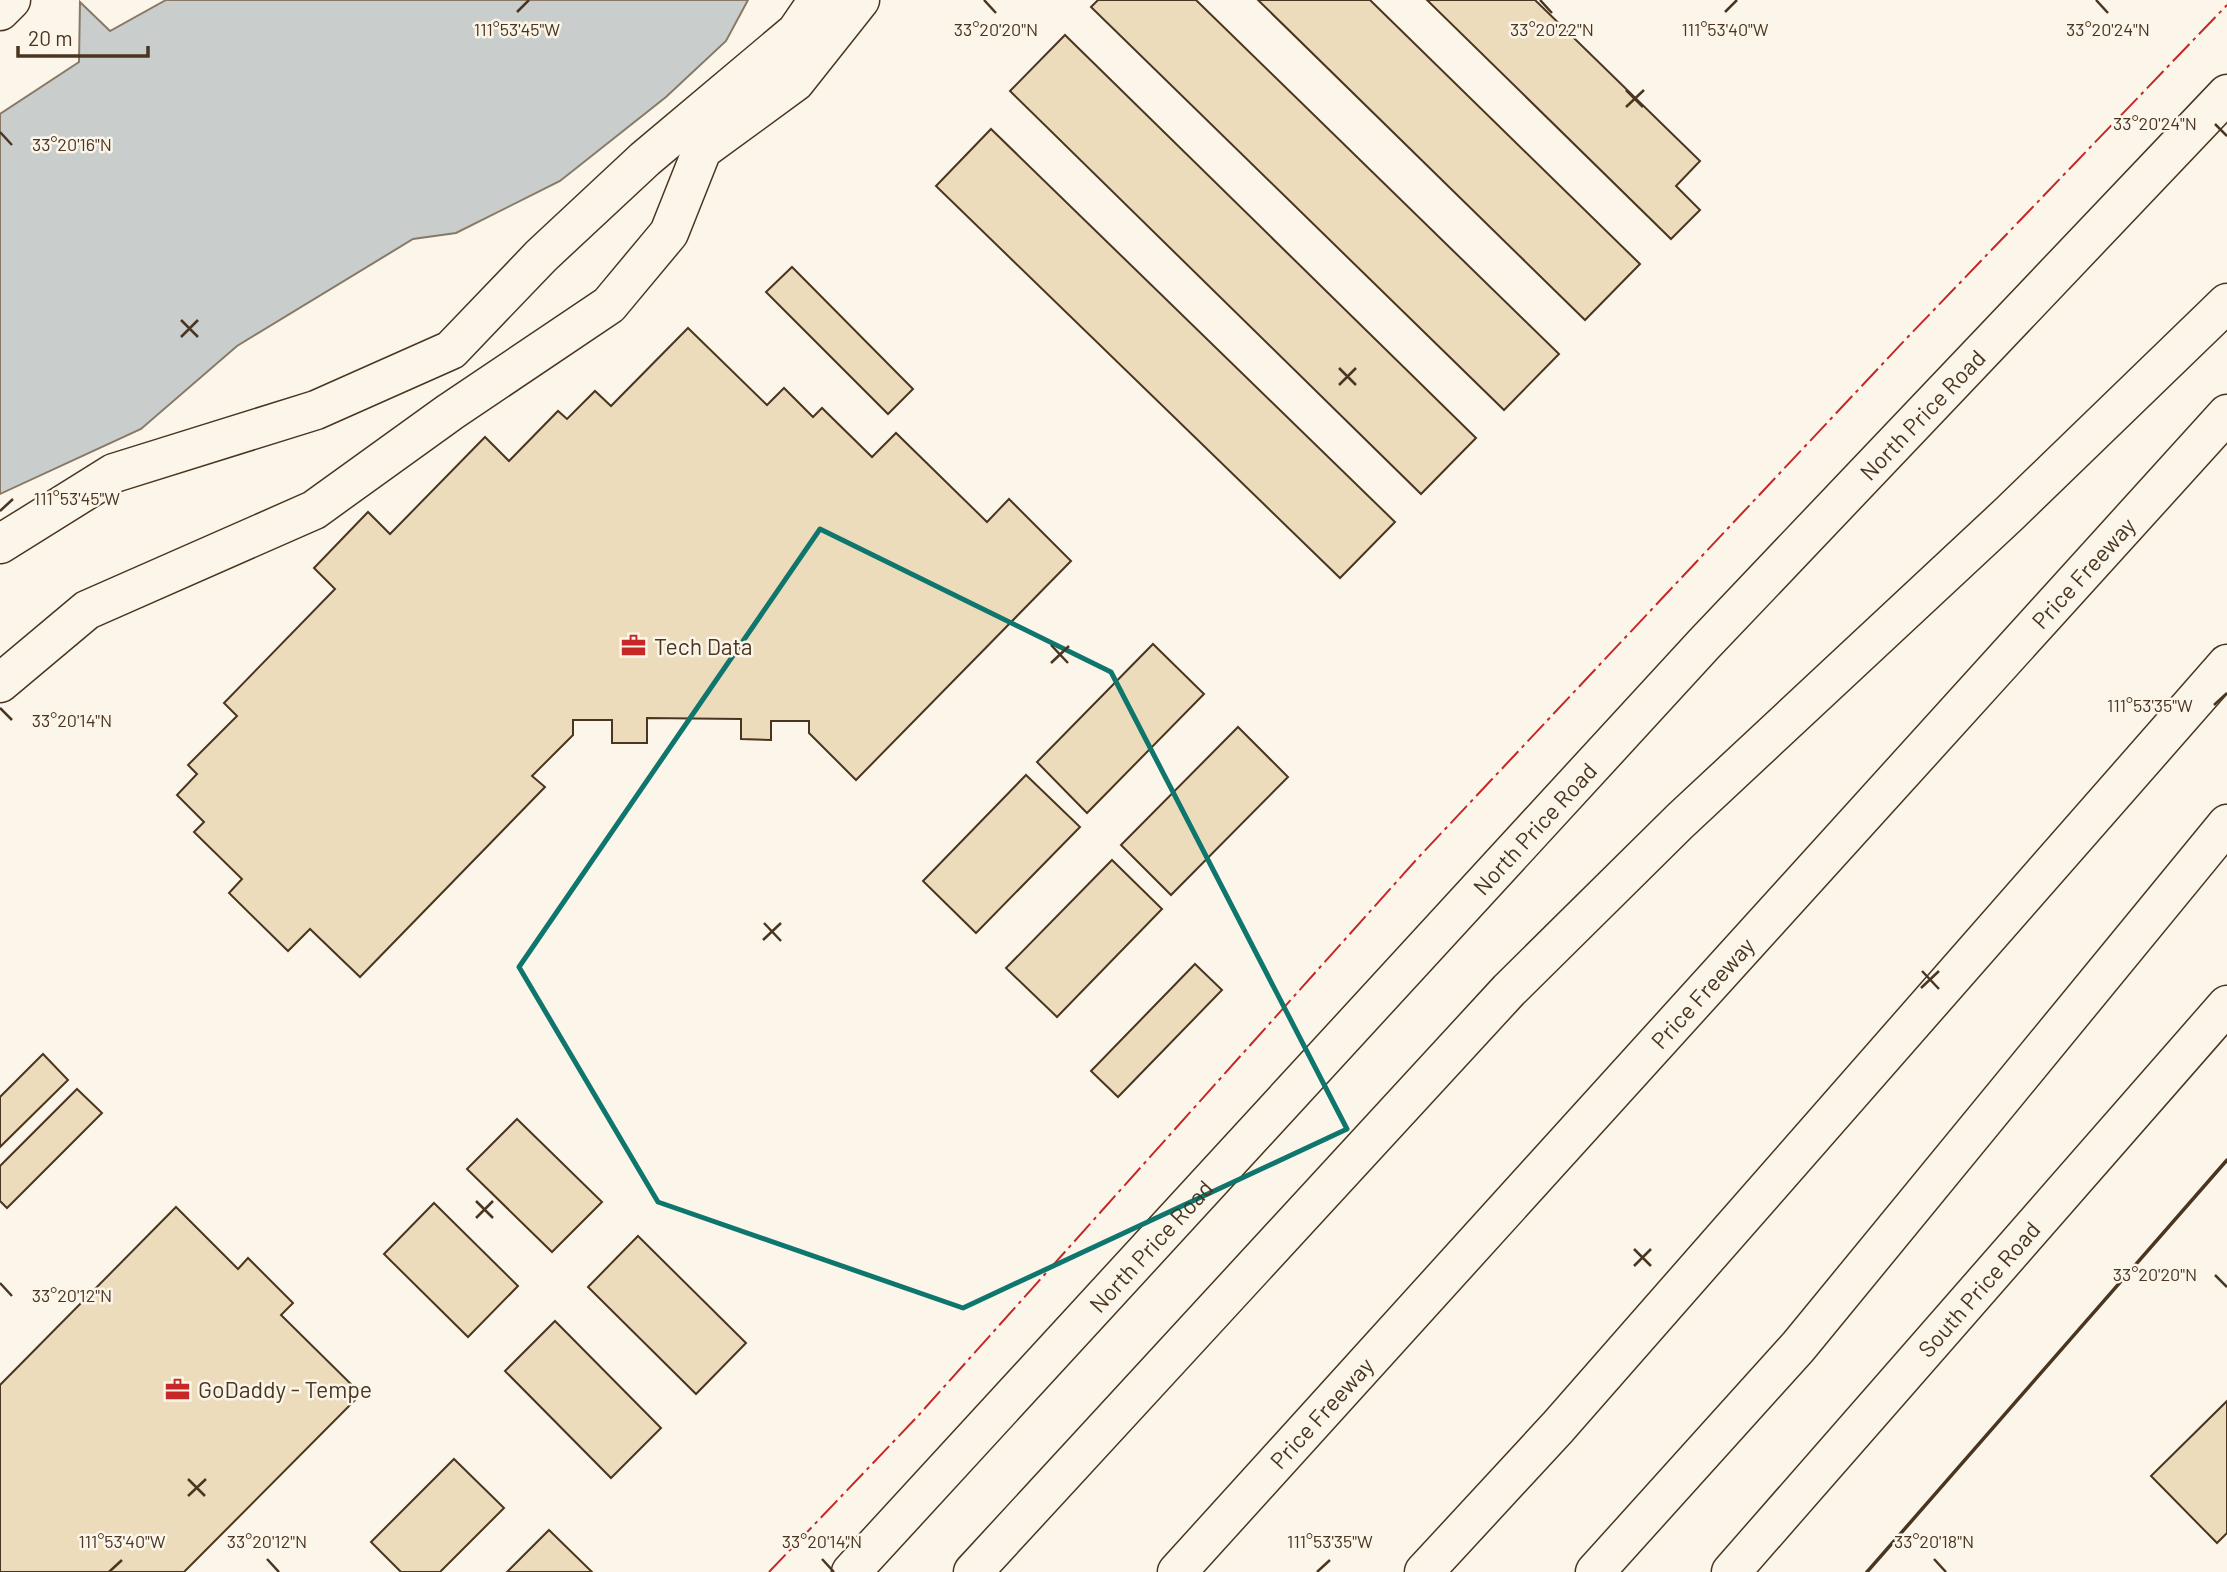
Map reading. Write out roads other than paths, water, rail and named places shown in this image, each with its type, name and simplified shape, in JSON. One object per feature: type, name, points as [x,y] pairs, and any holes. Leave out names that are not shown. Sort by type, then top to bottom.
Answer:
[{"type":"main road","points":[[0,11],[11,0]]},
{"type":"main road","points":[[0,544],[114,473],[316,410],[451,351],[541,256],[636,168],[796,32],[818,0]]},
{"type":"main road","points":[[0,683],[88,610],[314,510],[450,412],[609,305],[668,233],[702,150],[795,82],[860,0]]},
{"type":"main road","name":"North Price Road","points":[[851,1572],[1704,644],[2227,94]]},
{"type":"main road","points":[[973,1572],[1509,990],[1680,821],[2009,514],[2227,303]]},
{"type":"main road","name":"Price Freeway","points":[[1177,1572],[2227,414]]},
{"type":"main road","points":[[1424,1572],[1558,1427],[2227,664]]},
{"type":"main road","points":[[1595,1572],[1798,1347],[2227,824]]},
{"type":"main road","name":"South Price Road","points":[[1731,1572],[2227,1005]]},
{"type":"place","name":"Tech Data","points":[[634,646]]},
{"type":"place","name":"GoDaddy - Tempe","points":[[178,1389]]}]
